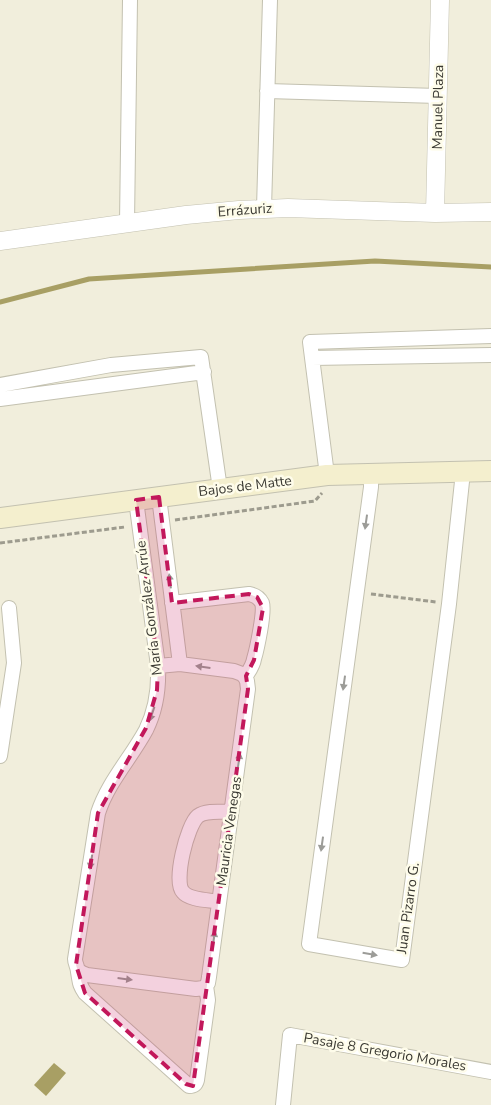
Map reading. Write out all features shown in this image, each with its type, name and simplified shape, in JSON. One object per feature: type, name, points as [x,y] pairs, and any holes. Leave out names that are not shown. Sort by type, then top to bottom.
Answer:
[{"type":"main road","name":"Bajos de Matte","points":[[0,518],[220,489],[326,482],[371,474],[491,471]]},
{"type":"street","points":[[127,223],[130,0]]},
{"type":"street","points":[[264,208],[270,0]]},
{"type":"street","name":"Manuel Plaza","points":[[435,213],[440,0]]},
{"type":"street","points":[[267,91],[438,96]]},
{"type":"street","name":"Errázuriz","points":[[0,242],[186,215],[264,208],[435,213],[491,212]]},
{"type":"street","points":[[326,482],[310,342],[491,336]]},
{"type":"street","points":[[312,358],[491,355]]},
{"type":"street","points":[[0,385],[111,365],[201,357],[220,489]]},
{"type":"street","points":[[0,398],[204,372]]},
{"type":"street","name":"Juan Pizarro G.","points":[[371,474],[371,487],[309,944],[402,960],[449,604],[463,472]]},
{"type":"street","name":"María González Arrúe","points":[[159,497],[180,664]]},
{"type":"street","name":"María González Arrúe","points":[[136,500],[158,666],[158,683],[155,703],[146,728],[109,789],[98,813],[75,959],[78,981],[85,993],[189,1086],[193,1086],[197,1080],[208,1000],[206,986]]},
{"type":"street","points":[[158,666],[180,664],[239,672],[245,677],[251,669],[254,660],[263,613],[262,604],[257,596],[249,594],[172,603]]},
{"type":"street","points":[[0,756],[14,664],[9,608]]},
{"type":"street","points":[[0,665],[14,664]]},
{"type":"street","name":"Mauricia Venegas","points":[[206,986],[209,977],[248,689],[245,677]]},
{"type":"street","points":[[219,902],[190,897],[182,892],[179,883],[181,862],[193,821],[199,815],[231,812]]},
{"type":"street","points":[[78,970],[87,975],[196,989],[206,986]]},
{"type":"street","name":"Pasaje 8 Gregorio Morales","points":[[283,1105],[290,1035],[491,1072]]},
{"type":"path","points":[[162,522],[315,501],[326,482]]},
{"type":"path","points":[[0,543],[139,525]]},
{"type":"path","points":[[356,592],[449,604]]},
{"type":"highlighted area","points":[[159,497],[172,603],[249,594],[257,597],[263,608],[254,660],[246,676],[248,689],[193,1086],[186,1084],[85,993],[76,965],[98,813],[146,728],[157,690],[158,666],[136,500]]},
{"type":"shaded area","points":[[54,1063],[66,1073],[46,1096],[34,1085]]},
{"type":"waterway","points":[[0,302],[89,279],[375,261],[491,267]]}]
